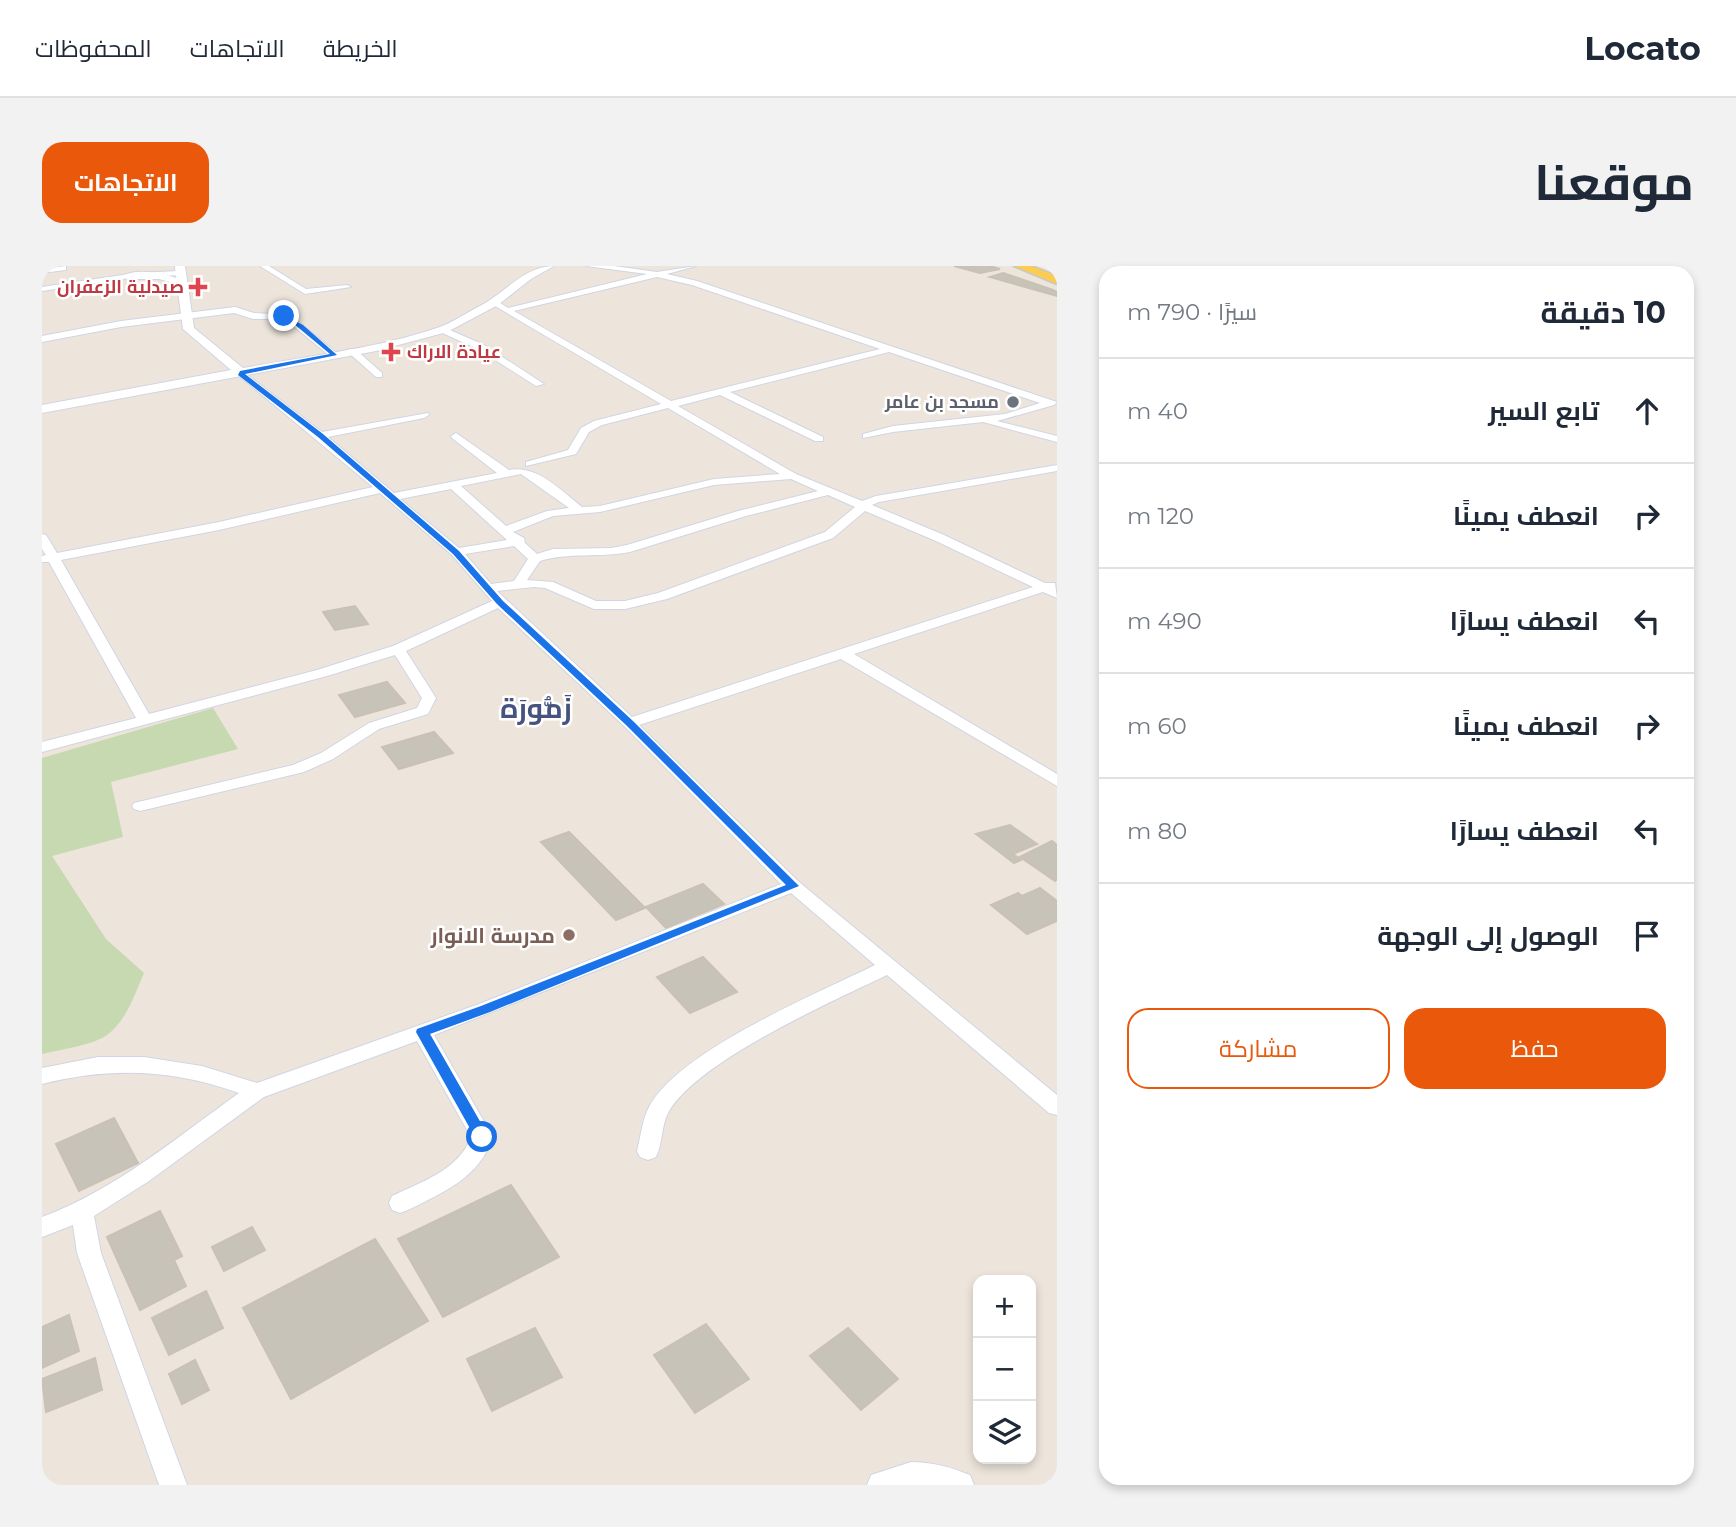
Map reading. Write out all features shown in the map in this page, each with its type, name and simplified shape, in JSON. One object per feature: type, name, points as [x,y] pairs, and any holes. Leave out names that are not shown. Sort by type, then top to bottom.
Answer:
[{"type":"main road","points":[[1020,266],[1057,279]]},
{"type":"main road","points":[[1036,266],[1057,273]]},
{"type":"street","points":[[132,276],[164,266]]},
{"type":"street","points":[[264,266],[305,292],[347,287]]},
{"type":"street","points":[[42,409],[285,365],[443,330],[494,303],[527,277],[550,266]]},
{"type":"street","points":[[590,266],[656,273],[729,294],[1054,402]]},
{"type":"street","points":[[508,310],[692,266]]},
{"type":"street","points":[[42,271],[63,268]]},
{"type":"street","points":[[42,289],[132,276],[160,276],[181,271],[185,317],[189,329],[456,552],[500,602],[629,723],[793,886],[1057,1107]]},
{"type":"street","points":[[494,303],[792,476],[863,504],[1053,589]]},
{"type":"street","points":[[42,339],[121,324],[235,310],[253,316],[284,316],[301,326],[334,355]]},
{"type":"street","points":[[443,330],[481,347],[539,384]]},
{"type":"street","points":[[530,464],[572,452],[585,430],[598,423],[889,349]]},
{"type":"street","points":[[352,351],[379,375]]},
{"type":"street","points":[[217,354],[247,362],[285,365]]},
{"type":"street","points":[[201,381],[220,363],[217,354]]},
{"type":"street","points":[[721,392],[819,439]]},
{"type":"street","points":[[867,436],[893,429],[985,421],[1054,402]]},
{"type":"street","points":[[1035,408],[1057,415]]},
{"type":"street","points":[[320,436],[424,415]]},
{"type":"street","points":[[985,421],[1057,439]]},
{"type":"street","points":[[456,436],[505,473]]},
{"type":"street","points":[[486,588],[519,583],[548,585],[594,605],[625,605],[672,593],[829,535],[843,526],[863,504],[884,497],[1057,468]]},
{"type":"street","points":[[48,559],[386,493],[522,471],[531,474],[580,510]]},
{"type":"street","points":[[506,530],[551,513],[617,505],[714,482],[792,476]]},
{"type":"street","points":[[452,484],[520,541],[535,558]]},
{"type":"street","points":[[519,583],[535,558],[554,553],[611,552],[630,548],[743,513],[828,492]]},
{"type":"street","points":[[42,538],[48,559],[145,720]]},
{"type":"street","points":[[456,552],[520,541]]},
{"type":"street","points":[[629,723],[1053,589]]},
{"type":"street","points":[[42,747],[322,673],[398,649],[500,602]]},
{"type":"street","points":[[140,806],[298,769],[327,756],[374,726],[423,710],[429,698],[398,649]]},
{"type":"street","points":[[845,654],[1057,781]]},
{"type":"street","points":[[42,1227],[82,1212],[141,1175],[257,1091],[486,1009],[793,886]]},
{"type":"street","points":[[648,1151],[659,1108],[682,1082],[746,1039],[887,967]]},
{"type":"street","points":[[400,1203],[455,1174],[479,1151],[482,1137],[422,1032]]},
{"type":"street","points":[[42,1076],[106,1064],[187,1072],[227,1080],[257,1091]]},
{"type":"street","points":[[82,1212],[89,1253],[173,1485]]},
{"type":"street","points":[[881,1485],[915,1474],[940,1477],[960,1485]]},
{"type":"green space","points":[[213,708],[238,749],[111,782],[123,837],[52,856],[106,939],[144,973],[125,1015],[107,1035],[85,1044],[42,1054],[42,758]]},
{"type":"building","points":[[954,266],[990,266],[1000,269],[980,273]]},
{"type":"building","points":[[1003,273],[1053,290],[1057,292],[1057,296],[990,277]]},
{"type":"building","points":[[355,606],[368,624],[335,630],[323,612]]},
{"type":"building","points":[[387,682],[405,703],[355,717],[339,695]]},
{"type":"building","points":[[434,732],[453,753],[399,769],[382,747]]},
{"type":"building","points":[[1010,825],[1037,844],[1013,854],[1021,860],[1014,863],[976,834]]},
{"type":"building","points":[[569,832],[645,908],[616,920],[541,842]]},
{"type":"building","points":[[1052,841],[1057,845],[1055,881],[1020,857]]},
{"type":"building","points":[[703,884],[724,904],[666,928],[646,907]]},
{"type":"building","points":[[1040,888],[1057,901],[1057,921],[1027,934],[991,905],[1018,893],[1022,896]]},
{"type":"building","points":[[703,957],[737,992],[690,1013],[657,977]]},
{"type":"building","points":[[114,1118],[138,1163],[79,1191],[56,1144]]},
{"type":"building","points":[[511,1185],[559,1257],[443,1317],[398,1239]]},
{"type":"building","points":[[160,1211],[182,1256],[174,1260],[186,1286],[140,1310],[107,1237]]},
{"type":"building","points":[[252,1227],[265,1250],[224,1271],[212,1247]]},
{"type":"building","points":[[375,1239],[428,1321],[291,1399],[243,1308]]},
{"type":"building","points":[[206,1291],[223,1328],[169,1355],[152,1318]]},
{"type":"building","points":[[69,1315],[79,1351],[42,1368],[42,1327]]},
{"type":"building","points":[[706,1324],[749,1379],[695,1413],[654,1355]]},
{"type":"building","points":[[535,1328],[562,1377],[492,1411],[467,1359]]},
{"type":"building","points":[[848,1328],[898,1379],[861,1410],[810,1356]]},
{"type":"building","points":[[95,1358],[102,1390],[46,1412],[42,1379]]},
{"type":"building","points":[[195,1360],[209,1390],[182,1404],[169,1374]]},
{"type":"place","name":"صيدلية الزعفران","points":[[198,287]]},
{"type":"place","name":"عيادة الاراك","points":[[391,352]]},
{"type":"place","name":"مسجد بن عامر","points":[[1013,402]]},
{"type":"place","name":"مدرسة الانوار","points":[[569,935]]},
{"type":"district","name":"زَمُّورَة","points":[[536,708]]},
{"type":"route","points":[[284,316],[301,326],[334,355],[240,373],[320,436],[456,552],[500,602],[629,723],[793,886],[422,1032],[482,1137]]}]
